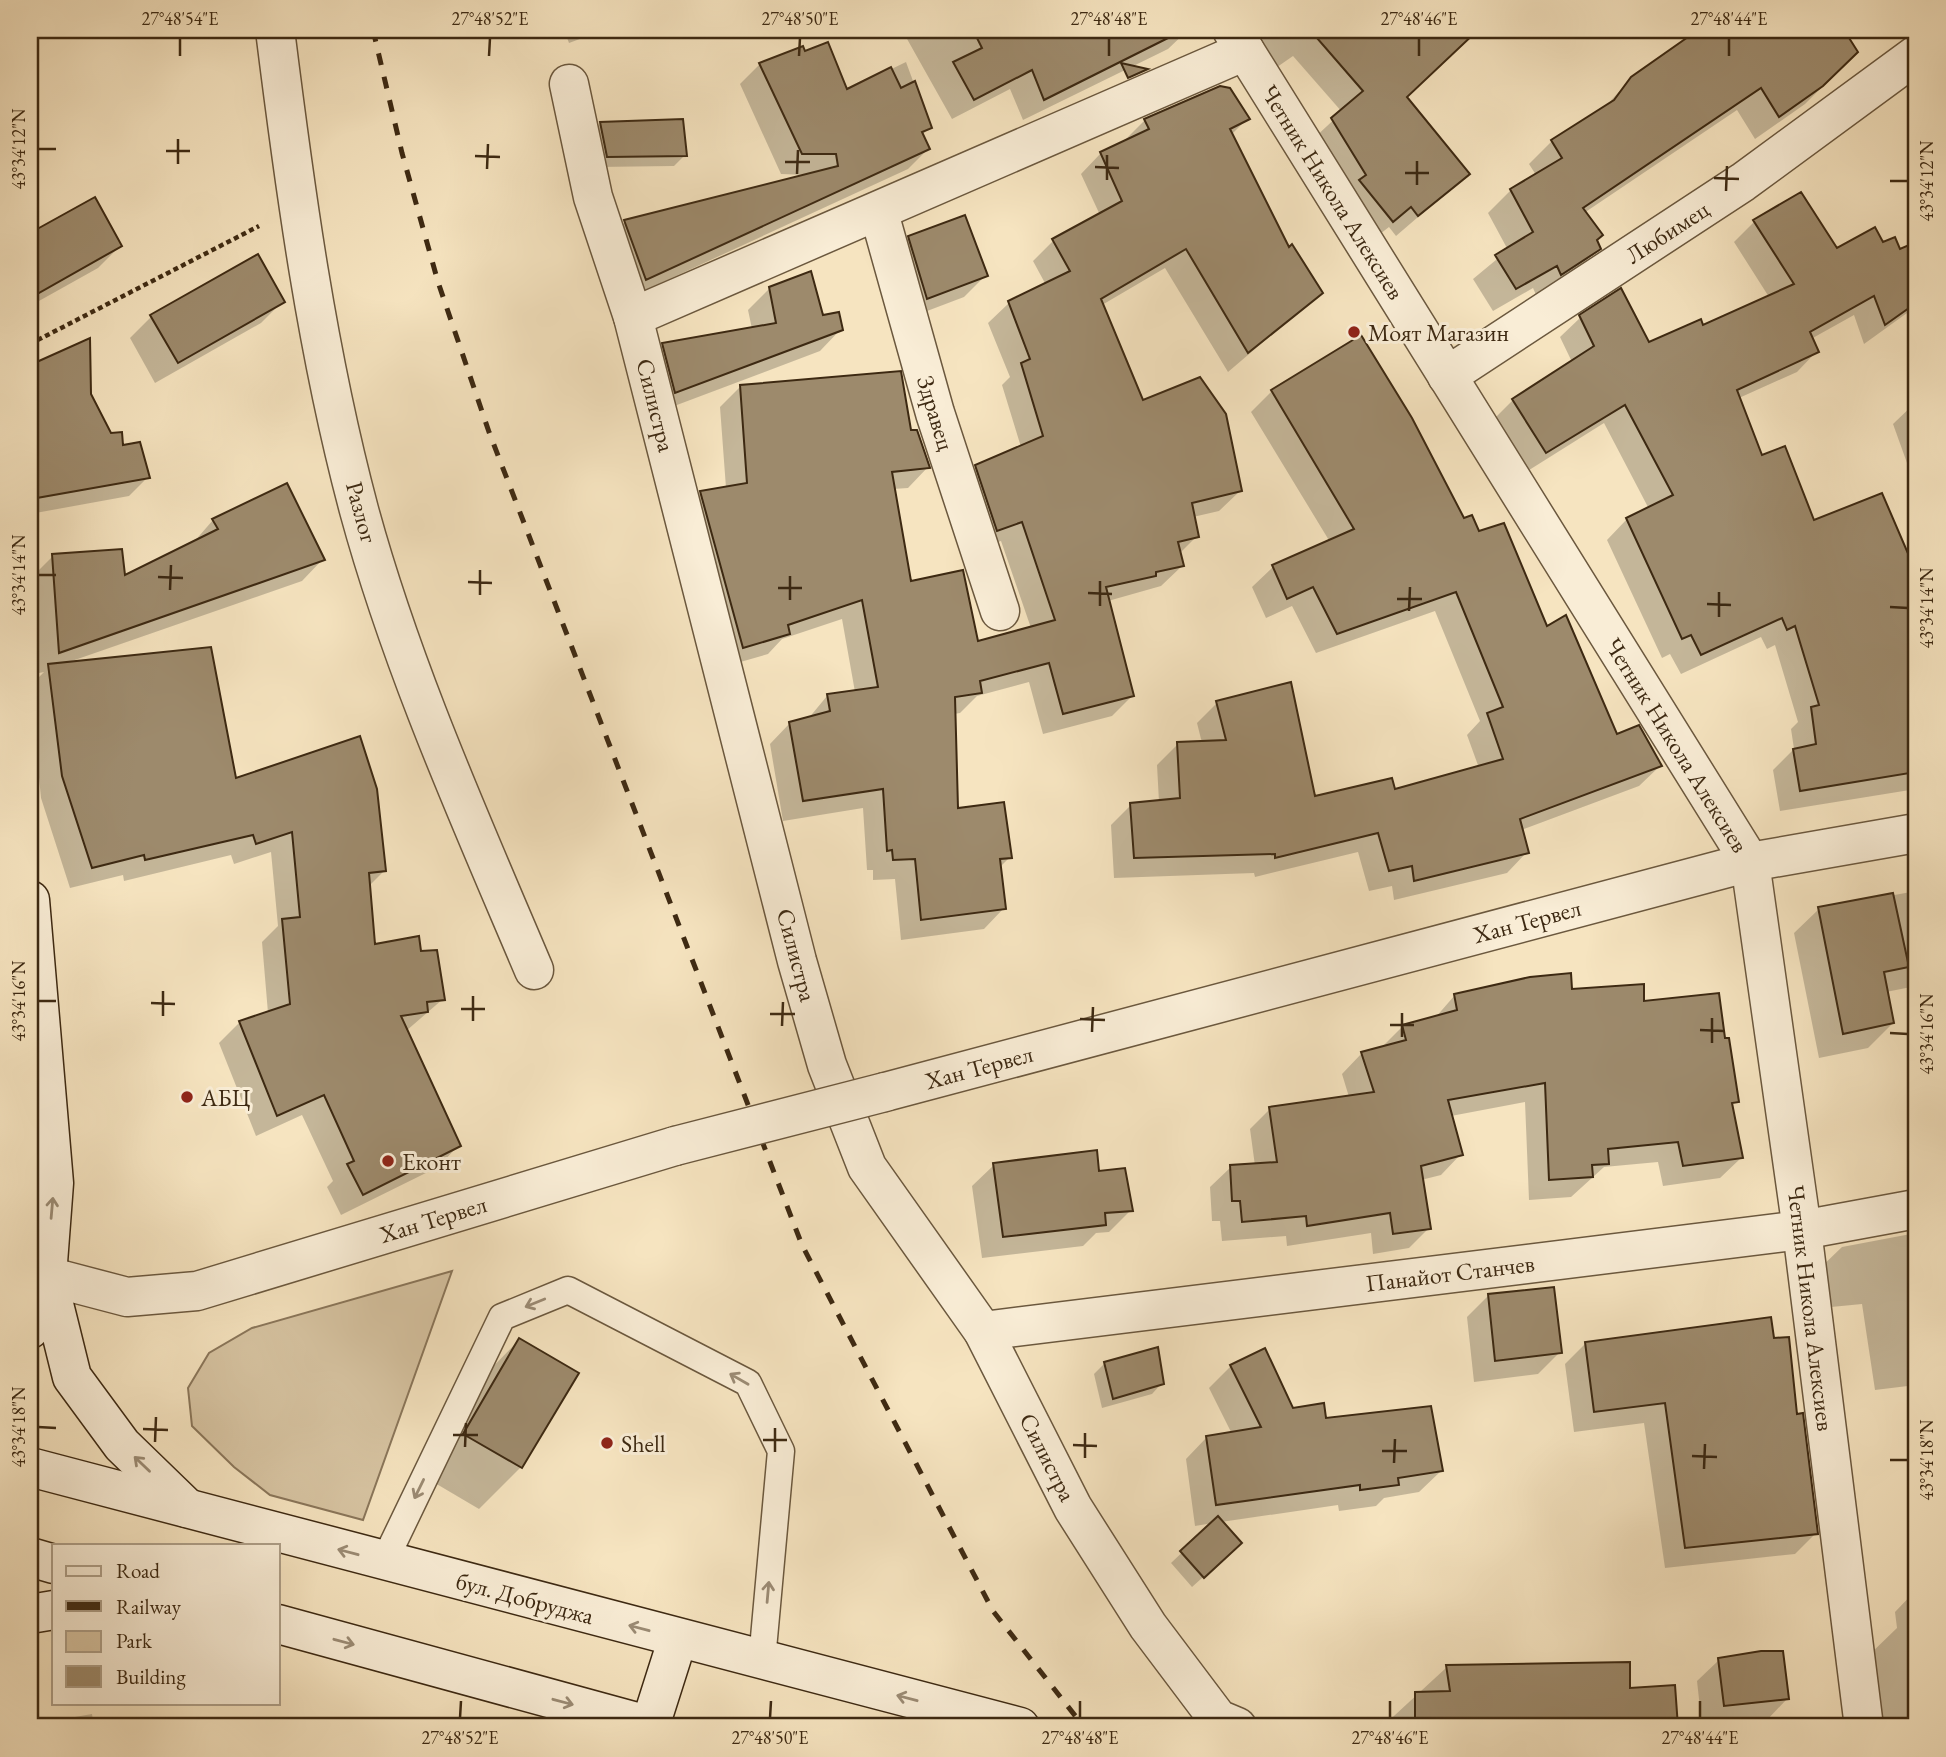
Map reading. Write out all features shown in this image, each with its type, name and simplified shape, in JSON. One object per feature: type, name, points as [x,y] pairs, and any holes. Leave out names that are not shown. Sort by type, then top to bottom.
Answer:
[{"type":"street","name":"Разлог","points":[[275,30],[297,207],[359,510],[419,695],[534,970]]},
{"type":"street","points":[[634,317],[879,213],[1238,40]]},
{"type":"street","name":"Четник Никола Алексиев","points":[[1238,40],[1750,862],[1802,1230],[1864,1727]]},
{"type":"street","name":"Любимец","points":[[1447,376],[1743,182],[1916,55]]},
{"type":"street","name":"Силистра","points":[[569,84],[593,197],[634,317],[797,961],[827,1065],[867,1167],[983,1331],[1073,1508],[1148,1626],[1218,1719],[1237,1727]]},
{"type":"street","name":"Здравец","points":[[879,213],[935,413],[1000,611]]},
{"type":"street","name":"Хан Тервел","points":[[38,1267],[127,1297],[197,1291],[675,1146],[1750,862],[1916,833]]},
{"type":"street","points":[[30,900],[54,1183],[38,1267],[30,1329]]},
{"type":"street","name":"Панайот Станчев","points":[[983,1331],[1802,1230],[1916,1209]]},
{"type":"street","points":[[38,1267],[72,1377],[122,1445],[191,1511]]},
{"type":"street","name":"бул. Добруджа","points":[[30,1467],[1020,1727]]},
{"type":"street","points":[[30,1557],[52,1562]]},
{"type":"street","points":[[30,1614],[52,1610]]},
{"type":"street","points":[[280,1625],[652,1727],[678,1638]]},
{"type":"lane","points":[[384,1562],[502,1317],[568,1290],[748,1383],[781,1451],[762,1660]]},
{"type":"path","points":[[30,344],[297,207]]},
{"type":"green space","points":[[452,1271],[363,1520],[270,1495],[234,1467],[192,1426],[188,1388],[209,1353],[252,1328]]},
{"type":"building","points":[[973,30],[1184,30],[1044,100],[1032,70],[974,100],[953,62],[982,48]]},
{"type":"building","points":[[1310,30],[1478,30],[1407,97],[1470,174],[1418,216],[1411,207],[1393,222],[1359,180],[1366,175],[1331,118],[1363,91]]},
{"type":"building","points":[[1698,30],[1844,30],[1858,52],[1823,86],[1779,117],[1761,88],[1583,208],[1603,235],[1597,240],[1601,249],[1561,275],[1557,266],[1516,289],[1495,255],[1533,232],[1510,189],[1562,158],[1551,140],[1614,100],[1631,77]]},
{"type":"building","points":[[828,42],[847,89],[891,67],[901,88],[915,81],[932,128],[922,132],[930,149],[646,280],[624,220],[838,166],[836,154],[802,154],[759,63],[803,46],[805,51]]},
{"type":"building","points":[[1121,63],[1148,69],[1128,78]]},
{"type":"building","points":[[1220,86],[1230,88],[1250,119],[1230,129],[1289,247],[1292,244],[1323,293],[1248,353],[1186,249],[1101,299],[1143,400],[1200,377],[1226,414],[1242,491],[1192,503],[1199,537],[1178,542],[1184,566],[1156,572],[1156,576],[1106,587],[1134,696],[1063,714],[1049,663],[980,681],[982,693],[955,697],[958,808],[1004,802],[1012,858],[1000,859],[1006,909],[921,920],[915,859],[893,860],[892,850],[887,851],[883,789],[803,801],[789,722],[830,711],[827,694],[878,687],[862,600],[788,625],[790,634],[743,648],[700,491],[747,483],[740,385],[901,371],[911,430],[917,430],[930,468],[892,472],[911,581],[963,570],[978,641],[1055,620],[1022,522],[997,531],[975,465],[1043,436],[1021,363],[1030,359],[1008,301],[1070,271],[1052,239],[1122,201],[1100,152],[1149,129],[1144,119]]},
{"type":"building","points":[[683,119],[687,156],[607,157],[600,122]]},
{"type":"building","points":[[1801,192],[1837,248],[1875,227],[1883,242],[1895,237],[1900,249],[1916,242],[1916,303],[1885,325],[1874,296],[1810,332],[1819,352],[1737,390],[1762,455],[1785,446],[1814,520],[1882,493],[1916,572],[1916,772],[1800,791],[1793,749],[1816,744],[1811,707],[1819,705],[1795,626],[1787,630],[1782,618],[1701,655],[1691,635],[1682,639],[1626,518],[1673,495],[1625,405],[1546,453],[1512,399],[1594,346],[1579,315],[1621,288],[1649,342],[1701,319],[1703,325],[1794,284],[1753,220]]},
{"type":"building","points":[[95,197],[122,246],[30,298],[30,233]]},
{"type":"building","points":[[965,215],[988,276],[927,299],[908,236]]},
{"type":"building","points":[[258,254],[285,302],[178,363],[150,315]]},
{"type":"building","points":[[811,271],[823,315],[839,312],[843,330],[675,393],[662,343],[776,323],[769,287]]},
{"type":"building","points":[[1361,335],[1412,418],[1464,518],[1472,515],[1479,531],[1504,523],[1547,626],[1566,615],[1617,734],[1639,725],[1662,766],[1520,819],[1529,853],[1414,881],[1412,866],[1389,871],[1378,833],[1275,858],[1275,854],[1134,858],[1130,803],[1180,798],[1177,742],[1226,740],[1216,701],[1291,682],[1315,796],[1392,778],[1395,789],[1503,759],[1487,713],[1503,707],[1456,592],[1337,634],[1313,587],[1287,599],[1272,565],[1354,529],[1271,390]]},
{"type":"building","points":[[90,338],[91,394],[111,433],[122,432],[123,445],[140,442],[150,478],[31,499],[30,365]]},
{"type":"building","points":[[287,483],[325,560],[59,653],[52,554],[122,549],[125,575],[218,529],[212,519]]},
{"type":"building","points":[[211,647],[236,778],[360,736],[377,789],[386,871],[369,873],[375,944],[419,936],[421,951],[437,950],[445,1000],[427,1002],[428,1012],[401,1016],[461,1146],[363,1195],[347,1164],[354,1161],[324,1095],[277,1116],[239,1021],[290,1004],[282,919],[300,917],[292,832],[256,844],[253,835],[145,860],[144,855],[92,868],[62,776],[48,664]]},
{"type":"building","points":[[1893,893],[1909,967],[1884,972],[1894,1023],[1843,1034],[1818,907]]},
{"type":"building","points":[[1571,973],[1572,989],[1644,984],[1644,1001],[1719,993],[1725,1038],[1729,1038],[1739,1102],[1732,1103],[1743,1158],[1683,1166],[1678,1142],[1608,1149],[1609,1164],[1592,1165],[1593,1177],[1549,1180],[1545,1083],[1448,1100],[1463,1155],[1421,1166],[1431,1229],[1393,1234],[1390,1213],[1307,1226],[1306,1216],[1242,1222],[1240,1201],[1232,1201],[1230,1165],[1277,1162],[1269,1107],[1374,1092],[1361,1052],[1406,1040],[1402,1025],[1457,1010],[1454,994],[1530,977]]},
{"type":"building","points":[[1097,1150],[1099,1171],[1125,1168],[1133,1211],[1105,1213],[1106,1225],[1003,1237],[993,1163]]},
{"type":"building","points":[[1554,1287],[1562,1353],[1495,1361],[1488,1294]]},
{"type":"building","points":[[1771,1317],[1774,1338],[1789,1337],[1797,1414],[1803,1413],[1818,1534],[1685,1548],[1665,1403],[1594,1412],[1585,1342]]},
{"type":"building","points":[[519,1338],[579,1373],[522,1468],[463,1434]]},
{"type":"building","points":[[1158,1347],[1164,1384],[1113,1399],[1104,1362]]},
{"type":"building","points":[[1265,1348],[1293,1408],[1324,1403],[1326,1418],[1431,1406],[1443,1471],[1398,1478],[1399,1485],[1360,1490],[1360,1485],[1216,1505],[1206,1436],[1261,1427],[1230,1365]]},
{"type":"building","points":[[1218,1516],[1242,1543],[1204,1578],[1180,1551]]},
{"type":"building","points":[[1761,1651],[1783,1651],[1789,1699],[1724,1706],[1718,1658]]},
{"type":"building","points":[[1630,1662],[1630,1688],[1675,1685],[1678,1727],[1415,1727],[1415,1692],[1450,1691],[1446,1665]]},
{"type":"railway","points":[[373,30],[402,153],[438,282],[489,432],[802,1245],[993,1611],[1084,1727]]},
{"type":"place","name":"Моят Магазин","points":[[1354,332]]},
{"type":"place","name":"АБЦ","points":[[187,1097]]},
{"type":"place","name":"Еконт","points":[[388,1161]]},
{"type":"place","name":"Shell","points":[[607,1443]]}]
